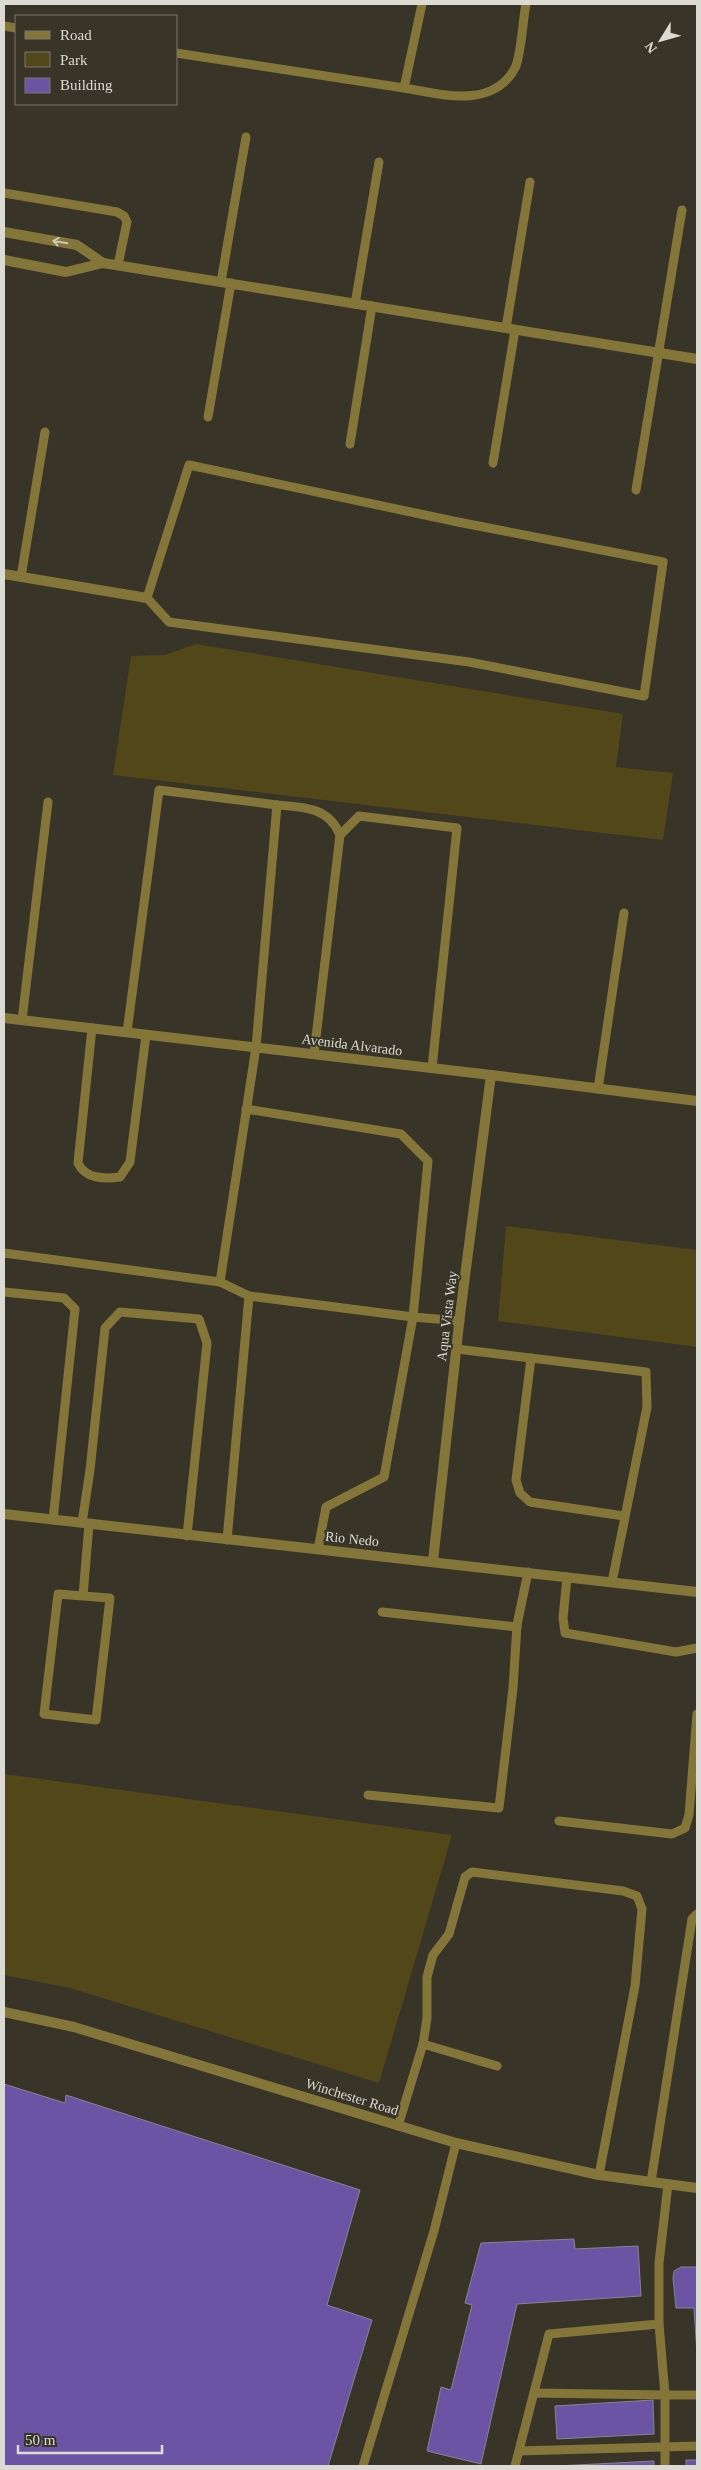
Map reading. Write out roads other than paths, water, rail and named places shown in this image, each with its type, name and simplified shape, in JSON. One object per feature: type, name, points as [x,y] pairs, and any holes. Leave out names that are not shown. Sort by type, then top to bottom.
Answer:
[{"type":"street","points":[[4,232],[77,245],[103,263]]},
{"type":"street","points":[[4,260],[66,272],[103,263],[118,265],[697,359]]},
{"type":"street","points":[[4,574],[147,598]]},
{"type":"street","name":"Avenida Alvarado","points":[[4,1018],[697,1101]]},
{"type":"street","name":"Aqua Vista Way","points":[[433,1561],[460,1321],[491,1075]]},
{"type":"street","name":"Rio Nedo","points":[[4,1514],[697,1592]]},
{"type":"street","name":"Winchester Road","points":[[4,2012],[74,2027],[456,2143],[598,2175],[697,2188]]},
{"type":"lane","points":[[404,88],[422,4]]},
{"type":"lane","points":[[178,53],[462,98],[477,96],[504,81],[516,67],[526,4]]},
{"type":"lane","points":[[208,417],[246,137]]},
{"type":"lane","points":[[355,304],[379,162]]},
{"type":"lane","points":[[493,463],[530,182]]},
{"type":"lane","points":[[4,193],[117,212],[124,216],[127,222],[118,265]]},
{"type":"lane","points":[[636,490],[682,210]]},
{"type":"lane","points":[[350,444],[372,306]]},
{"type":"lane","points":[[21,577],[45,432]]},
{"type":"lane","points":[[189,465],[458,522],[664,562],[644,696],[469,662],[169,622],[147,598],[189,465]]},
{"type":"lane","points":[[126,1032],[158,790],[313,809],[323,813],[337,827],[340,835],[314,1054]]},
{"type":"lane","points":[[22,1020],[48,802]]},
{"type":"lane","points":[[220,1282],[256,1048],[277,805]]},
{"type":"lane","points":[[340,835],[359,816],[457,828],[432,1068]]},
{"type":"lane","points":[[598,1089],[624,914]]},
{"type":"lane","points":[[92,1028],[78,1163],[84,1173],[91,1176],[120,1177],[130,1162],[146,1035]]},
{"type":"lane","points":[[246,1110],[401,1134],[428,1161],[412,1317],[384,1477],[326,1507],[318,1549]]},
{"type":"lane","points":[[4,1253],[220,1282],[249,1296],[412,1317],[460,1321]]},
{"type":"lane","points":[[4,1292],[64,1298],[75,1309],[53,1520]]},
{"type":"lane","points":[[227,1540],[249,1296]]},
{"type":"lane","points":[[83,1596],[86,1524],[105,1328],[120,1312],[199,1319],[208,1342],[187,1536]]},
{"type":"lane","points":[[457,1349],[646,1372],[647,1407],[612,1582]]},
{"type":"lane","points":[[531,1358],[516,1480],[520,1493],[530,1502],[624,1516]]},
{"type":"lane","points":[[368,1795],[499,1808],[513,1688],[517,1627],[528,1572]]},
{"type":"lane","points":[[567,1576],[563,1618],[565,1633],[676,1652],[697,1648]]},
{"type":"lane","points":[[58,1594],[83,1596],[110,1598],[96,1720],[44,1714],[58,1594]]},
{"type":"lane","points":[[382,1612],[517,1627]]},
{"type":"lane","points":[[559,1821],[672,1834],[685,1828],[689,1815],[697,1714]]},
{"type":"lane","points":[[398,2126],[423,2044],[427,2018],[427,1977],[433,1955],[449,1934],[465,1877],[472,1872],[623,1891],[637,1896],[642,1909],[635,1986],[598,2175]]},
{"type":"lane","points":[[651,2182],[692,1919],[697,1914]]},
{"type":"lane","points":[[423,2044],[496,2066]]},
{"type":"lane","points":[[363,2466],[434,2231],[456,2143]]},
{"type":"lane","points":[[665,2466],[666,2395],[659,2324],[659,2263],[668,2184]]},
{"type":"lane","points":[[515,2466],[549,2334],[659,2324]]},
{"type":"lane","points":[[534,2393],[697,2395]]},
{"type":"lane","points":[[519,2451],[697,2446]]}]
